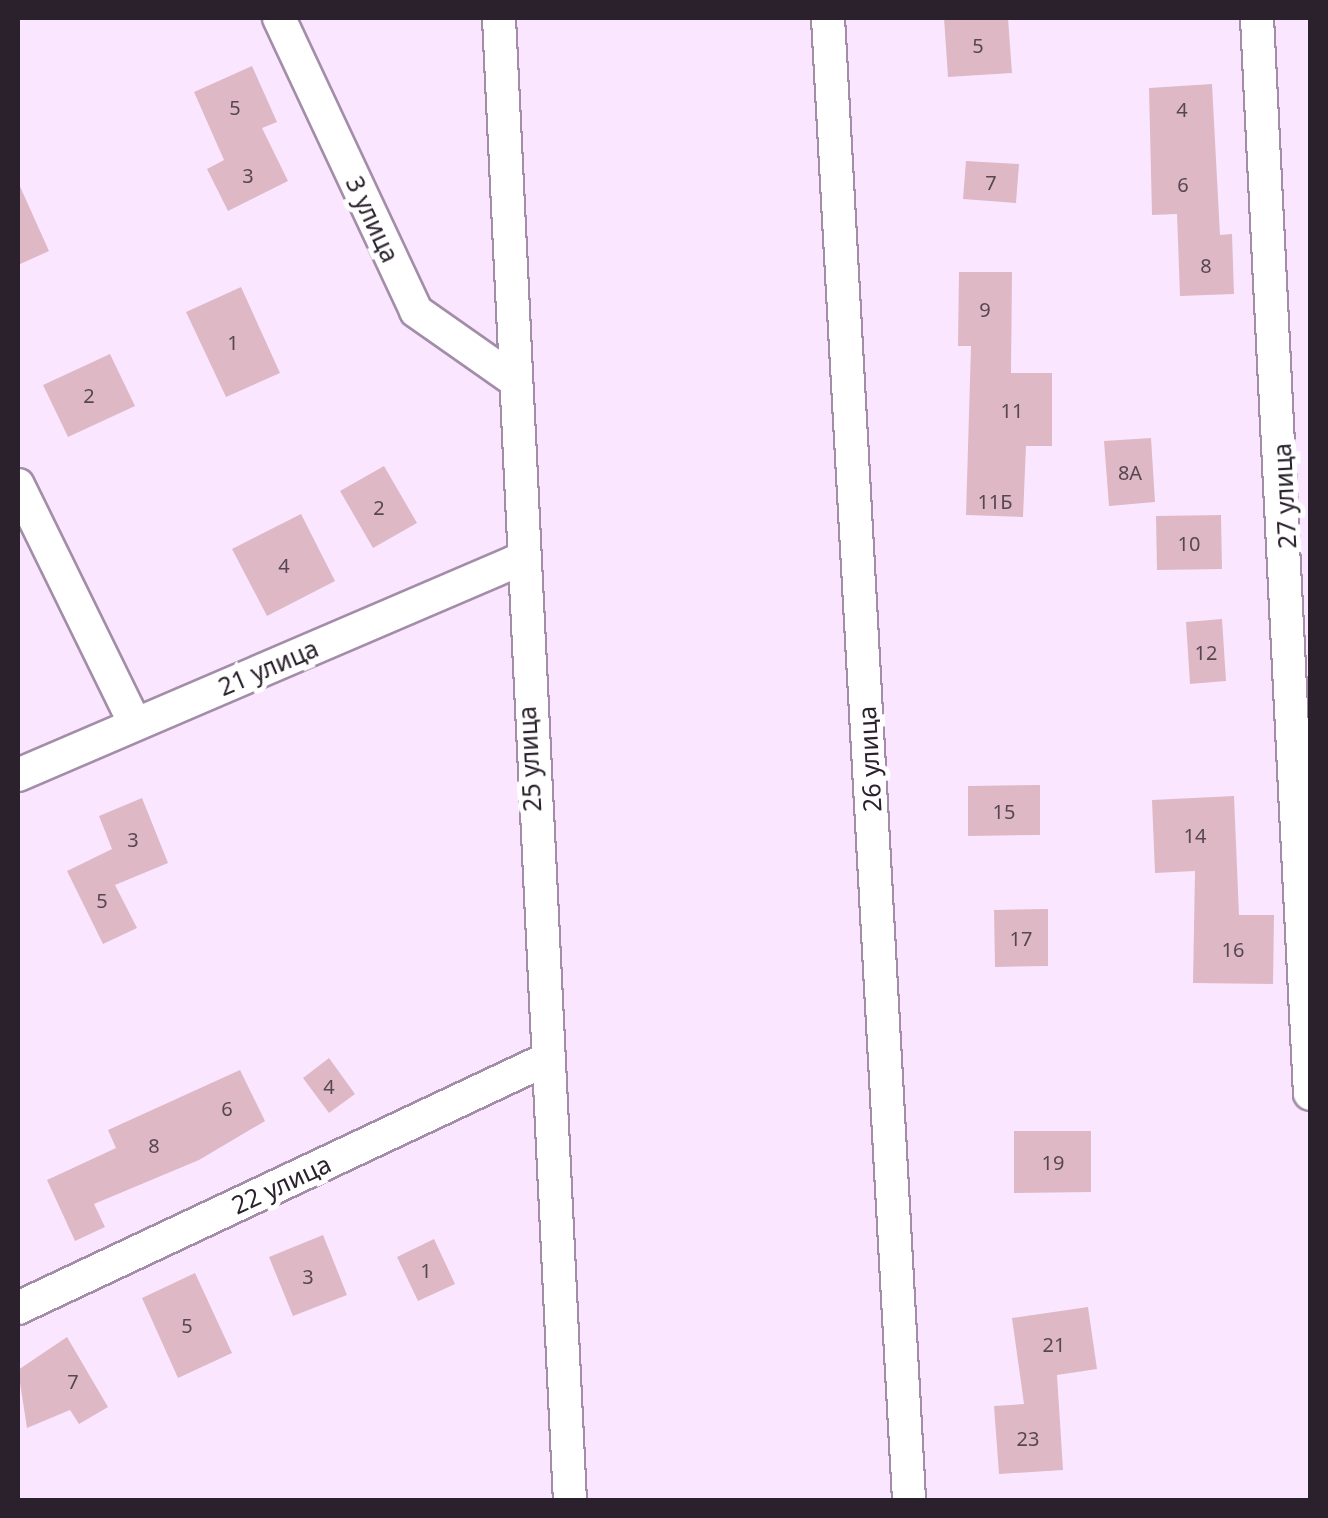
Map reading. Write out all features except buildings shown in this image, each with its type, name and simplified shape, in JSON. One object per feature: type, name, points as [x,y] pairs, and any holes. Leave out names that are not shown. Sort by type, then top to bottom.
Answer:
[{"type":"street","name":"3 улица","points":[[280,18],[416,311],[514,380]]},
{"type":"street","name":"25 улица","points":[[499,18],[520,560],[570,1500]]},
{"type":"street","name":"26 улица","points":[[828,18],[910,1500]]},
{"type":"street","name":"27 улица","points":[[1257,18],[1299,568],[1310,1094]]},
{"type":"street","points":[[18,485],[135,724]]},
{"type":"street","name":"21 улица","points":[[18,775],[520,560]]},
{"type":"street","name":"22 улица","points":[[18,1308],[544,1060]]}]
